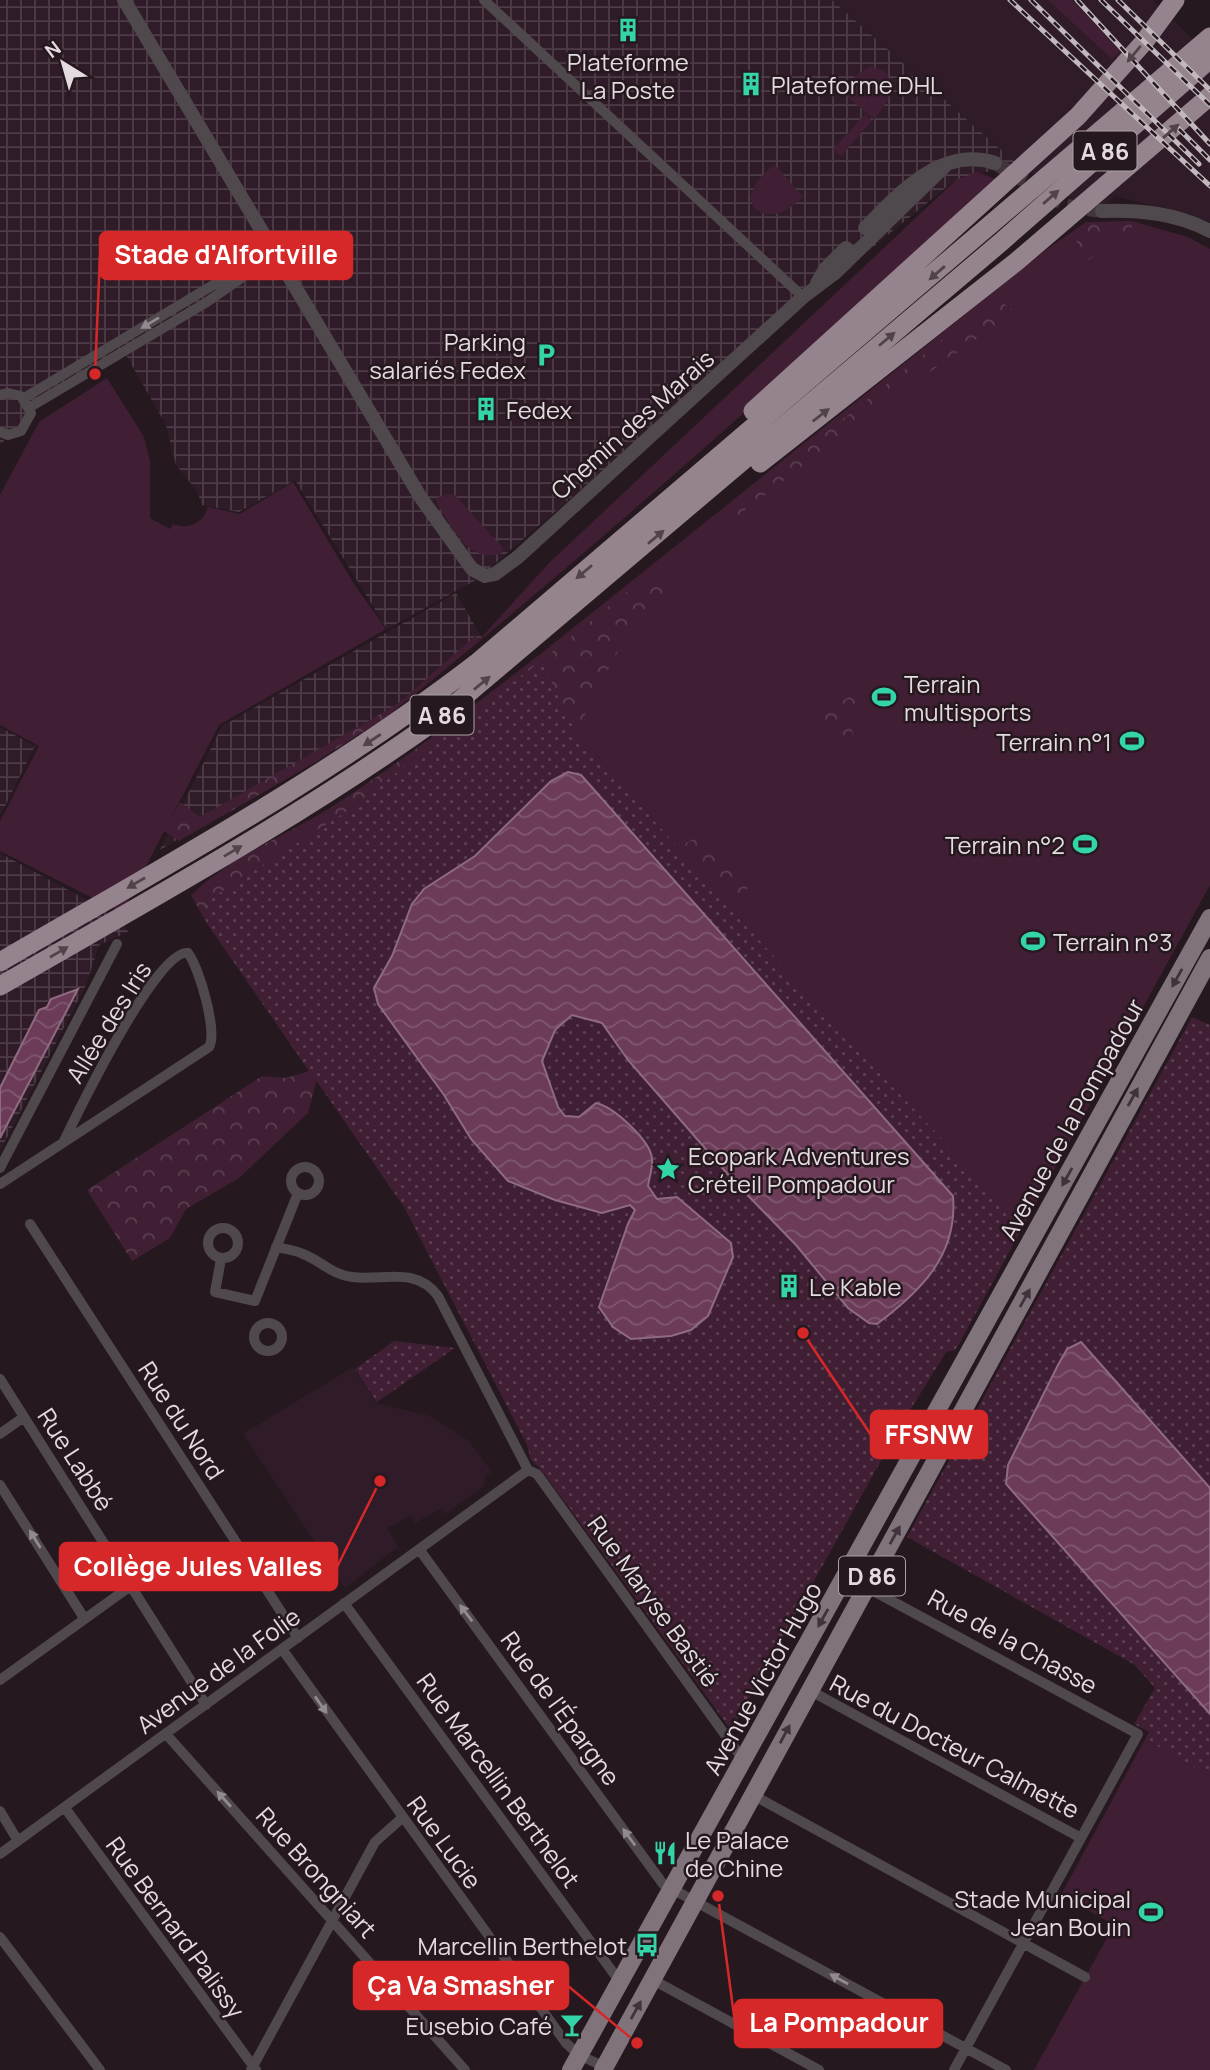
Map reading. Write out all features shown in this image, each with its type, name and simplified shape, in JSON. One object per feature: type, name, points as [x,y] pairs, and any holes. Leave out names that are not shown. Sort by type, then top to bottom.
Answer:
[{"type":"highway","points":[[673,496],[688,469],[1078,116],[1144,42],[1175,0]]},
{"type":"highway","points":[[1172,72],[1187,48],[1210,22]]},
{"type":"highway","name":"A 86","points":[[0,986],[373,766],[440,717],[687,511],[995,236],[1210,37]]},
{"type":"highway","name":"A 86","points":[[0,962],[321,774],[423,705],[478,662],[673,496],[1210,59]]},
{"type":"highway","points":[[687,511],[709,504],[1016,262],[1210,96]]},
{"type":"main road","name":"Avenue de la Pompadour","points":[[975,1344],[1210,918]]},
{"type":"main road","name":"Avenue de la Pompadour","points":[[992,1357],[1210,958]]},
{"type":"main road","name":"Avenue Victor Hugo","points":[[575,2062],[975,1344]]},
{"type":"main road","name":"Avenue Victor Hugo","points":[[607,2069],[809,1690],[992,1357]]},
{"type":"street","points":[[27,402],[207,302],[259,268],[273,255],[124,0]]},
{"type":"street","points":[[484,0],[809,292]]},
{"type":"street","name":"Chemin des Marais","points":[[273,255],[426,507],[472,569],[488,576],[518,557],[809,292],[835,273],[945,166],[969,159],[995,163]]},
{"type":"street","points":[[1102,211],[1157,214],[1188,221],[1210,232]]},
{"type":"street","points":[[0,395],[15,393],[27,402],[30,420],[22,431],[8,435],[0,432]]},
{"type":"street","points":[[0,1168],[117,944]]},
{"type":"street","name":"Allée des Iris","points":[[0,1184],[64,1143],[209,1047],[212,1027],[193,960],[188,953],[180,953],[172,960],[134,1013],[99,1070],[64,1143]]},
{"type":"street","points":[[265,1322],[255,1301],[298,1193]]},
{"type":"street","name":"Rue du Nord","points":[[30,1224],[298,1638]]},
{"type":"street","name":"Rue Maryse Bastié","points":[[276,1247],[304,1254],[333,1272],[352,1277],[410,1277],[428,1284],[438,1296],[528,1470],[537,1475],[744,1760]]},
{"type":"street","points":[[221,1259],[215,1292],[255,1301]]},
{"type":"street","name":"Rue Labbé","points":[[0,1378],[206,1705]]},
{"type":"street","points":[[0,1434],[24,1417]]},
{"type":"street","name":"Avenue de la Folie","points":[[0,1854],[528,1470]]},
{"type":"street","points":[[0,1485],[84,1618]]},
{"type":"street","name":"Rue de l'Épargne","points":[[419,1549],[663,1884],[672,1889]]},
{"type":"street","points":[[0,1680],[132,1585]]},
{"type":"street","name":"Rue de la Chasse","points":[[866,1587],[1138,1734],[1081,1838]]},
{"type":"street","name":"Rue Marcellin Berthelot","points":[[344,1603],[620,1982]]},
{"type":"street","name":"Rue Lucie","points":[[282,1649],[566,2043],[575,2062]]},
{"type":"street","name":"Rue du Docteur Calmette","points":[[809,1690],[1081,1838]]},
{"type":"street","name":"Rue Brongniart","points":[[166,1734],[465,2070]]},
{"type":"street","points":[[753,1795],[1086,1977]]},
{"type":"street","name":"Rue Bernard Palissy","points":[[65,1808],[253,2069]]},
{"type":"street","points":[[0,1811],[18,1841]]},
{"type":"street","points":[[253,2069],[376,1842],[402,1818]]},
{"type":"street","points":[[954,2070],[1081,1838]]},
{"type":"street","points":[[672,1889],[1006,2070]]},
{"type":"street","points":[[0,1937],[100,2070]]},
{"type":"street","points":[[653,1980],[820,2070]]},
{"type":"street","points":[[575,2062],[607,2069]]},
{"type":"shaded area","points":[[0,0],[832,0],[1017,164],[955,180],[639,439],[476,580],[387,629],[295,480],[239,512],[202,505],[197,491],[176,465],[166,425],[122,348],[51,391],[0,445]]},
{"type":"shaded area","points":[[832,0],[1153,0],[1210,56],[1210,221],[1115,196],[1096,214],[1017,164]]},
{"type":"shaded area","points":[[456,593],[482,638],[384,717],[160,850],[222,726]]},
{"type":"shaded area","points":[[0,727],[35,746],[0,816]]},
{"type":"shaded area","points":[[0,853],[120,918],[128,932],[99,945],[86,985],[0,1151]]},
{"type":"shaded area","points":[[353,1367],[377,1403],[430,1416],[469,1441],[492,1472],[485,1477],[484,1486],[444,1515],[443,1508],[415,1523],[410,1516],[387,1528],[398,1547],[345,1588],[243,1434]]},
{"type":"green space","points":[[1048,0],[1072,0],[1120,51],[1112,59]]},
{"type":"green space","points":[[871,66],[885,71],[890,84],[889,96],[874,120],[841,91],[855,76]]},
{"type":"green space","points":[[865,114],[872,121],[841,156],[833,149]]},
{"type":"green space","points":[[774,164],[803,197],[786,210],[766,214],[753,207],[750,197],[757,181]]},
{"type":"green space","points":[[977,172],[1001,181],[774,387],[620,522],[464,654],[385,718],[382,713],[400,702],[475,636],[479,640],[549,563],[956,180]]},
{"type":"green space","name":"Terrain multisports","points":[[1132,221],[1188,237],[1210,249],[1210,885],[960,1342],[955,1350],[946,1352],[902,1423],[592,1539],[541,1470],[993,1194],[806,993],[576,732],[539,655],[1046,250],[1086,222]]},
{"type":"green space","points":[[1132,221],[1132,231],[1120,237],[1098,238],[1102,250],[1070,273],[1077,242],[1084,227],[1091,224]]},
{"type":"green space","points":[[995,297],[1015,312],[877,409],[727,524],[717,520]]},
{"type":"green space","points":[[107,378],[144,437],[150,461],[150,518],[170,529],[173,524],[195,524],[203,517],[208,507],[240,514],[293,482],[354,584],[386,629],[219,725],[122,913],[0,851],[0,821],[39,746],[0,725],[0,495],[39,422]]},
{"type":"green space","points":[[455,495],[503,548],[502,553],[480,554],[462,542],[437,503],[436,498]]},
{"type":"green space","points":[[644,578],[681,584],[649,621],[630,628],[576,732],[322,1061],[308,1113],[239,1178],[186,1209],[170,1238],[132,1261],[87,1190],[262,1076],[286,1078],[309,1071],[206,922],[191,895],[225,868],[318,815],[388,769],[539,655],[542,660]]},
{"type":"green space","points":[[541,661],[576,732],[806,993],[1023,1226],[960,1342],[955,1350],[946,1352],[902,1423],[731,1730],[544,1472],[531,1460],[527,1445],[404,1207],[206,922],[207,901],[347,811]]},
{"type":"green space","points":[[856,694],[865,696],[868,705],[852,731],[859,747],[853,752],[839,745],[836,736],[820,729],[821,720],[828,710],[840,706],[841,701]]},
{"type":"green space","points":[[382,713],[385,718],[314,763],[179,841],[164,831],[180,802],[200,817]]},
{"type":"green space","points":[[693,839],[712,846],[718,856],[737,858],[738,865],[744,871],[741,879],[749,885],[746,891],[738,894],[715,880],[703,879],[698,874],[705,866],[689,862],[681,854],[684,844]]},
{"type":"green space","points":[[1192,1017],[1210,1025],[1210,1776],[1145,1739],[1149,1732],[1134,1724],[1155,1688],[1135,1665],[907,1537]]},
{"type":"green space","points":[[394,1341],[455,1348],[377,1402],[355,1369]]},
{"type":"green space","name":"Stade Municipal Jean Bouin","points":[[1145,1739],[1210,1776],[1210,2070],[1034,2070],[1114,1925],[1061,1895]]},
{"type":"water","points":[[568,772],[581,775],[953,1196],[953,1217],[943,1254],[922,1285],[877,1324],[869,1323],[848,1308],[796,1245],[731,1178],[628,1060],[602,1023],[572,1015],[555,1030],[542,1061],[558,1107],[565,1116],[579,1117],[596,1103],[621,1118],[639,1134],[650,1152],[652,1162],[648,1186],[657,1199],[677,1197],[731,1243],[733,1257],[708,1316],[691,1330],[671,1336],[631,1339],[613,1327],[599,1307],[635,1210],[630,1205],[602,1213],[555,1200],[508,1181],[471,1139],[444,1095],[378,1004],[374,988],[392,956],[412,904],[424,889],[475,856],[551,781]]},
{"type":"water","points":[[78,989],[0,1138],[0,1088],[39,1010],[47,1007],[51,999]]},
{"type":"water","points":[[1081,1342],[1210,1488],[1210,1714],[1006,1484],[1008,1465],[1058,1365],[1067,1349]]},
{"type":"tunnel","points":[[995,163],[1067,206],[1102,211]]},
{"type":"railway","points":[[1010,0],[1210,186]]},
{"type":"railway","points":[[1031,0],[1199,164]]},
{"type":"railway","points":[[1077,0],[1210,144]]},
{"type":"railway","points":[[1101,0],[1210,105]]},
{"type":"railway","points":[[1118,0],[1210,90]]},
{"type":"railway","points":[[1179,129],[1210,160]]},
{"type":"place","name":"Plateforme La Poste","points":[[628,30]]},
{"type":"place","name":"Plateforme DHL","points":[[751,84]]},
{"type":"place","name":"Parking salariés Fedex","points":[[546,355]]},
{"type":"place","name":"Stade d'Alfortville","points":[[95,374]]},
{"type":"place","name":"Fedex","points":[[486,409]]},
{"type":"place","name":"Terrain multisports","points":[[884,697]]},
{"type":"place","name":"Terrain n°1","points":[[1132,741]]},
{"type":"place","name":"Terrain n°2","points":[[1085,844]]},
{"type":"place","name":"Terrain n°3","points":[[1033,941]]},
{"type":"place","name":"Ecopark Adventures Créteil Pompadour","points":[[668,1169]]},
{"type":"place","name":"Le Kable","points":[[789,1286]]},
{"type":"place","name":"FFSNW","points":[[803,1333]]},
{"type":"place","name":"Collège Jules Valles","points":[[380,1481]]},
{"type":"place","name":"Le Palace de Chine","points":[[665,1853]]},
{"type":"place","name":"La Pompadour","points":[[718,1896]]},
{"type":"place","name":"Stade Municipal Jean Bouin","points":[[1151,1912]]},
{"type":"place","name":"Marcellin Berthelot","points":[[647,1945]]},
{"type":"place","name":"Eusebio Café","points":[[572,2025]]},
{"type":"place","name":"Ça Va Smasher","points":[[637,2043]]}]
